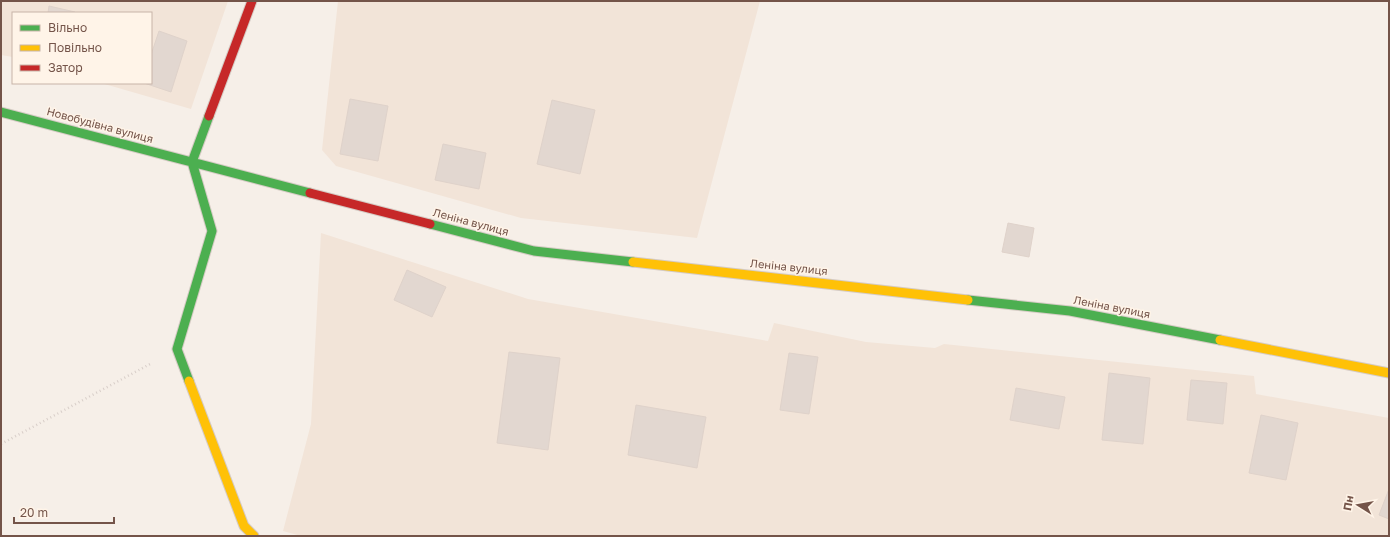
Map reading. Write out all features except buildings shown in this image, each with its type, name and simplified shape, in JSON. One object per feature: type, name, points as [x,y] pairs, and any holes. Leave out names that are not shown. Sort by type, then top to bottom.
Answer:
[{"type":"street","points":[[252,1],[192,162],[212,231],[178,349],[244,526],[254,536]]},
{"type":"street","name":"Новобудівна вулиця","points":[[1,112],[192,162]]},
{"type":"street","name":"Леніна вулиця","points":[[192,162],[534,251],[1070,311],[1389,373]]},
{"type":"path","points":[[1,444],[178,349]]},
{"type":"shaded area","points":[[1,1],[228,1],[191,109],[104,84],[152,84],[152,12],[12,12],[12,57],[1,55]]},
{"type":"shaded area","points":[[338,1],[760,1],[697,238],[521,218],[336,166],[322,150]]},
{"type":"shaded area","points":[[321,233],[528,299],[768,341],[774,323],[866,342],[935,348],[944,344],[1254,376],[1256,394],[1389,418],[1389,536],[301,536],[283,531],[311,424]]},
{"type":"traffic: fast","points":[[1,112],[310,193]]},
{"type":"traffic: fast","points":[[189,381],[177,349],[212,231],[192,162],[209,116]]},
{"type":"traffic: fast","points":[[430,224],[534,251],[633,262]]},
{"type":"traffic: fast","points":[[968,300],[1070,311],[1220,340]]},
{"type":"traffic: slow","points":[[633,262],[968,300]]},
{"type":"traffic: slow","points":[[1220,340],[1389,373]]},
{"type":"traffic: slow","points":[[189,381],[244,526],[254,536]]},
{"type":"traffic: jam","points":[[209,116],[252,1]]},
{"type":"traffic: jam","points":[[310,193],[430,224]]}]
